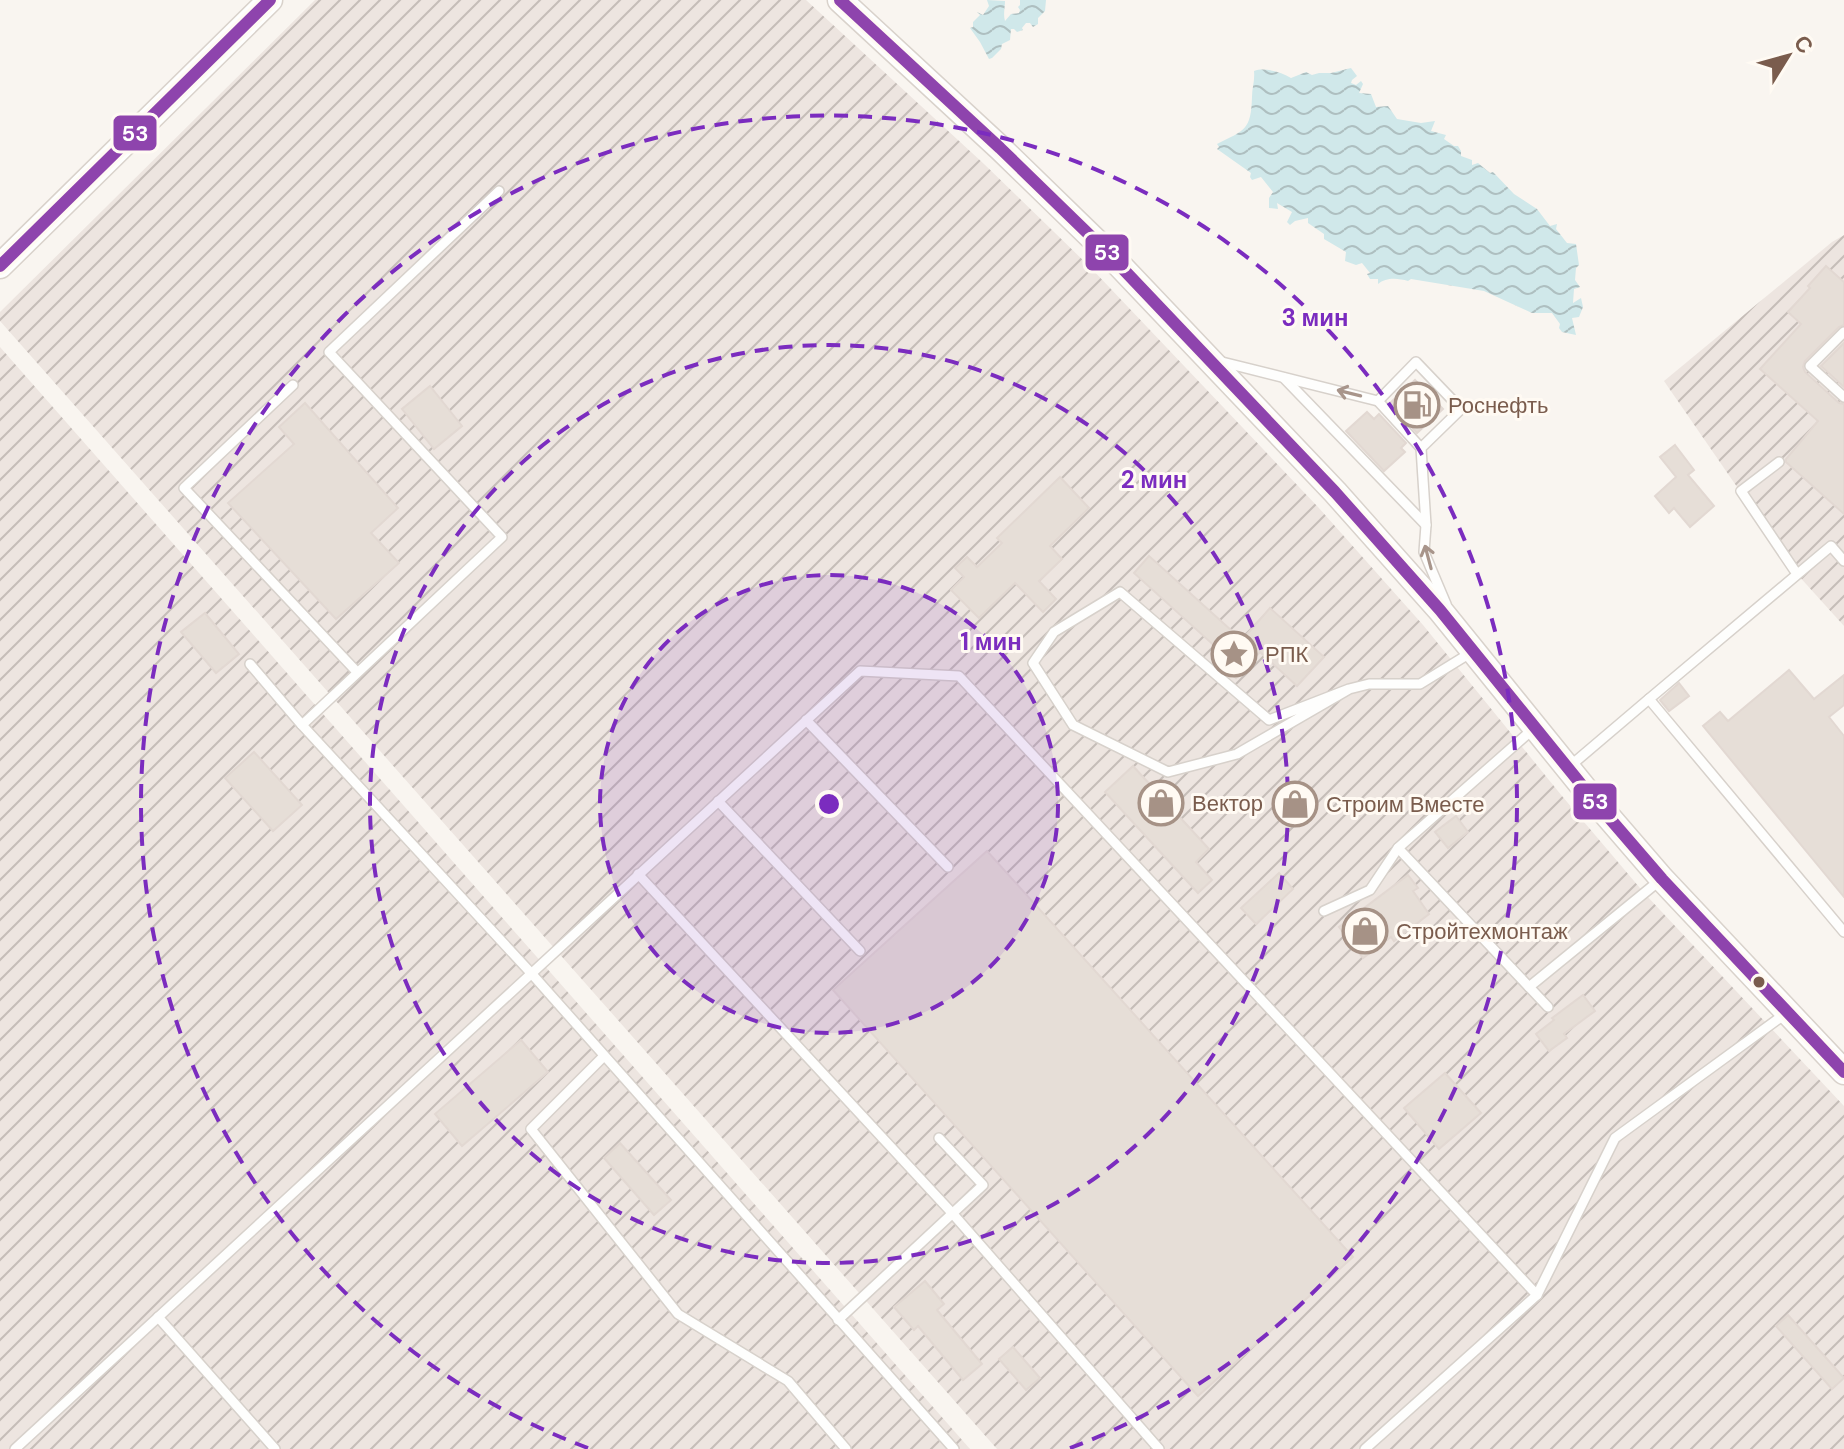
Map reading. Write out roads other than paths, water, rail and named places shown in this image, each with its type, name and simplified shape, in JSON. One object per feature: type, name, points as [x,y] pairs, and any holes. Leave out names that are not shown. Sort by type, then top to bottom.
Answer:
[{"type":"street","points":[[0,266],[270,0]]},
{"type":"street","points":[[840,0],[1074,220],[1335,492],[1456,629],[1662,879],[1844,1072]]},
{"type":"lane","points":[[302,725],[502,537],[329,352],[499,191]]},
{"type":"lane","points":[[1844,332],[1810,366],[1844,397]]},
{"type":"lane","points":[[1207,358],[1378,401],[1421,448],[1426,525],[1424,552],[1456,629]]},
{"type":"lane","points":[[1378,401],[1416,362],[1461,409],[1421,448]]},
{"type":"lane","points":[[1284,378],[1426,525]]},
{"type":"lane","points":[[293,385],[184,488],[357,672]]},
{"type":"lane","points":[[1779,462],[1741,491],[1797,574]]},
{"type":"lane","points":[[1568,768],[1831,546],[1844,561]]},
{"type":"lane","points":[[1349,689],[1237,754],[1168,772],[1073,725],[1033,663],[1054,632],[1120,592],[1269,720],[1349,689],[1369,684],[1420,684],[1474,651]]},
{"type":"lane","points":[[250,664],[302,725],[531,973],[954,1449]]},
{"type":"lane","points":[[15,1449],[860,671],[959,676],[1537,1295]]},
{"type":"lane","points":[[1649,699],[1844,932]]},
{"type":"lane","points":[[806,720],[948,867]]},
{"type":"lane","points":[[1324,911],[1370,890],[1398,848],[1535,727]]},
{"type":"lane","points":[[718,801],[860,951]]},
{"type":"lane","points":[[1398,848],[1548,1007]]},
{"type":"lane","points":[[638,874],[953,1214],[1159,1449]]},
{"type":"lane","points":[[1529,987],[1662,879]]},
{"type":"lane","points":[[1365,1449],[1537,1295],[1615,1138],[1787,1013]]},
{"type":"lane","points":[[604,1056],[531,1129],[678,1314],[788,1381],[846,1449]]},
{"type":"lane","points":[[838,1320],[983,1185],[939,1138]]},
{"type":"lane","points":[[158,1317],[275,1449]]},
{"type":"water","points":[[987,0],[1005,1],[1005,21],[1011,14],[1019,13],[1020,0],[1046,0],[1045,11],[1038,18],[1038,24],[1033,27],[1026,23],[1023,30],[1017,32],[1011,29],[1010,40],[1002,44],[1001,49],[989,59],[970,28],[980,15],[977,12],[983,15],[989,6]]},
{"type":"water","points":[[1351,68],[1357,76],[1351,83],[1356,85],[1361,81],[1363,84],[1359,93],[1371,94],[1376,107],[1388,106],[1397,119],[1421,123],[1435,121],[1431,131],[1446,135],[1444,139],[1458,146],[1461,156],[1472,160],[1472,165],[1478,163],[1490,173],[1493,172],[1514,194],[1537,209],[1550,226],[1557,224],[1556,229],[1567,243],[1576,244],[1579,265],[1575,280],[1580,287],[1574,289],[1573,303],[1581,298],[1583,307],[1579,317],[1572,318],[1576,335],[1562,332],[1552,313],[1532,313],[1484,291],[1411,279],[1388,279],[1378,284],[1378,279],[1370,279],[1367,274],[1370,273],[1362,263],[1356,265],[1345,261],[1346,252],[1324,239],[1324,234],[1308,223],[1308,218],[1290,225],[1287,222],[1292,212],[1277,203],[1278,209],[1269,208],[1269,198],[1273,192],[1261,177],[1252,180],[1251,173],[1217,149],[1217,144],[1240,132],[1248,123],[1254,71],[1273,71],[1291,78],[1306,72],[1312,75]]},
{"type":"place","name":"Роснефть","points":[[1417,405]]},
{"type":"place","name":"РПК","points":[[1234,654]]},
{"type":"place","name":"Вектор","points":[[1161,803]]},
{"type":"place","name":"Строим Вместе","points":[[1295,804]]},
{"type":"place","name":"Стройтехмонтаж","points":[[1365,931]]}]
